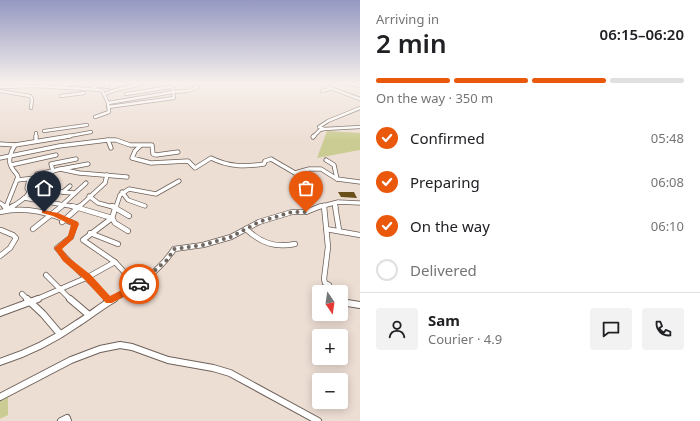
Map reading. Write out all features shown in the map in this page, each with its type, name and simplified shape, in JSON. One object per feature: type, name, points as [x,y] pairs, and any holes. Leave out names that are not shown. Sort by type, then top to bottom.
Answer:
[{"type":"street","points":[[31,108],[32,103]]},
{"type":"street","points":[[95,117],[108,112],[108,103]]},
{"type":"street","points":[[128,103],[130,106]]},
{"type":"street","points":[[108,107],[130,106],[145,103]]},
{"type":"street","points":[[326,129],[319,127],[328,121],[360,108]]},
{"type":"street","points":[[44,131],[87,125]]},
{"type":"street","points":[[313,137],[320,130],[360,127]]},
{"type":"street","points":[[57,130],[59,146]]},
{"type":"street","points":[[0,144],[15,144],[91,132]]},
{"type":"street","points":[[36,133],[36,141]]},
{"type":"street","points":[[108,140],[111,148]]},
{"type":"street","points":[[0,158],[59,146],[108,140],[116,140],[127,145],[152,145],[153,154],[156,155],[178,152]]},
{"type":"street","points":[[7,209],[18,173],[11,167],[10,157],[12,148],[15,144]]},
{"type":"street","points":[[140,146],[135,151],[132,158],[151,163],[188,161],[195,168],[211,158],[223,164],[252,167],[264,164],[265,161],[271,159],[293,172],[312,168],[321,169],[337,179],[360,182]]},
{"type":"street","points":[[11,165],[56,154]]},
{"type":"street","points":[[52,171],[51,164],[76,159]]},
{"type":"street","points":[[326,160],[334,165],[337,179]]},
{"type":"street","points":[[37,174],[88,164]]},
{"type":"street","points":[[61,169],[79,173],[127,177]]},
{"type":"street","points":[[17,180],[44,178],[52,171]]},
{"type":"street","points":[[64,220],[105,183],[107,175]]},
{"type":"street","points":[[29,180],[27,188],[29,192]]},
{"type":"street","points":[[137,286],[115,262],[83,240],[90,233],[112,218],[122,192],[134,188],[156,194],[179,181]]},
{"type":"street","points":[[33,228],[64,204],[86,183]]},
{"type":"street","points":[[63,192],[70,186]]},
{"type":"street","points":[[0,212],[24,198],[29,192],[41,188],[63,192],[75,192]]},
{"type":"street","points":[[122,192],[124,197],[129,202],[145,206]]},
{"type":"street","points":[[90,196],[98,203],[115,208],[129,216]]},
{"type":"street","points":[[24,198],[78,207],[112,218],[115,223],[128,231]]},
{"type":"street","points":[[0,203],[7,209],[52,214],[76,225],[71,237],[57,248],[66,259],[88,277],[109,301]]},
{"type":"street","points":[[334,203],[339,230]]},
{"type":"street","points":[[0,362],[21,355],[60,334],[109,301],[137,286],[167,260],[174,249],[210,243],[231,237],[259,222],[292,212],[306,212],[334,203],[360,203]]},
{"type":"street","points":[[324,205],[328,247],[324,279],[325,283],[329,285]]},
{"type":"street","points":[[246,229],[256,238],[271,246],[286,246],[295,244]]},
{"type":"street","points":[[326,229],[339,230],[360,235]]},
{"type":"street","points":[[0,256],[10,248],[16,238],[2,230]]},
{"type":"street","points":[[90,233],[118,244]]},
{"type":"street","points":[[0,313],[60,290],[115,262]]},
{"type":"street","points":[[46,275],[60,290],[89,315]]},
{"type":"street","points":[[22,294],[60,334]]},
{"type":"street","points":[[348,303],[360,305]]},
{"type":"street","points":[[0,397],[76,359],[114,346],[128,346],[172,362],[192,364],[230,373],[295,410],[318,421]]},
{"type":"green space","points":[[327,131],[360,133],[360,150],[317,158]]},
{"type":"green space","points":[[8,397],[8,415],[0,419],[0,401]]},
{"type":"building","points":[[338,192],[354,192],[357,198],[341,197]]},
{"type":"way so far","points":[[139,284],[167,260],[174,249],[203,245],[231,237],[259,222],[292,212],[306,212]]},
{"type":"route","points":[[44,212],[56,214],[76,225],[72,231],[71,237],[57,248],[70,264],[96,285],[109,301],[139,284]]}]
